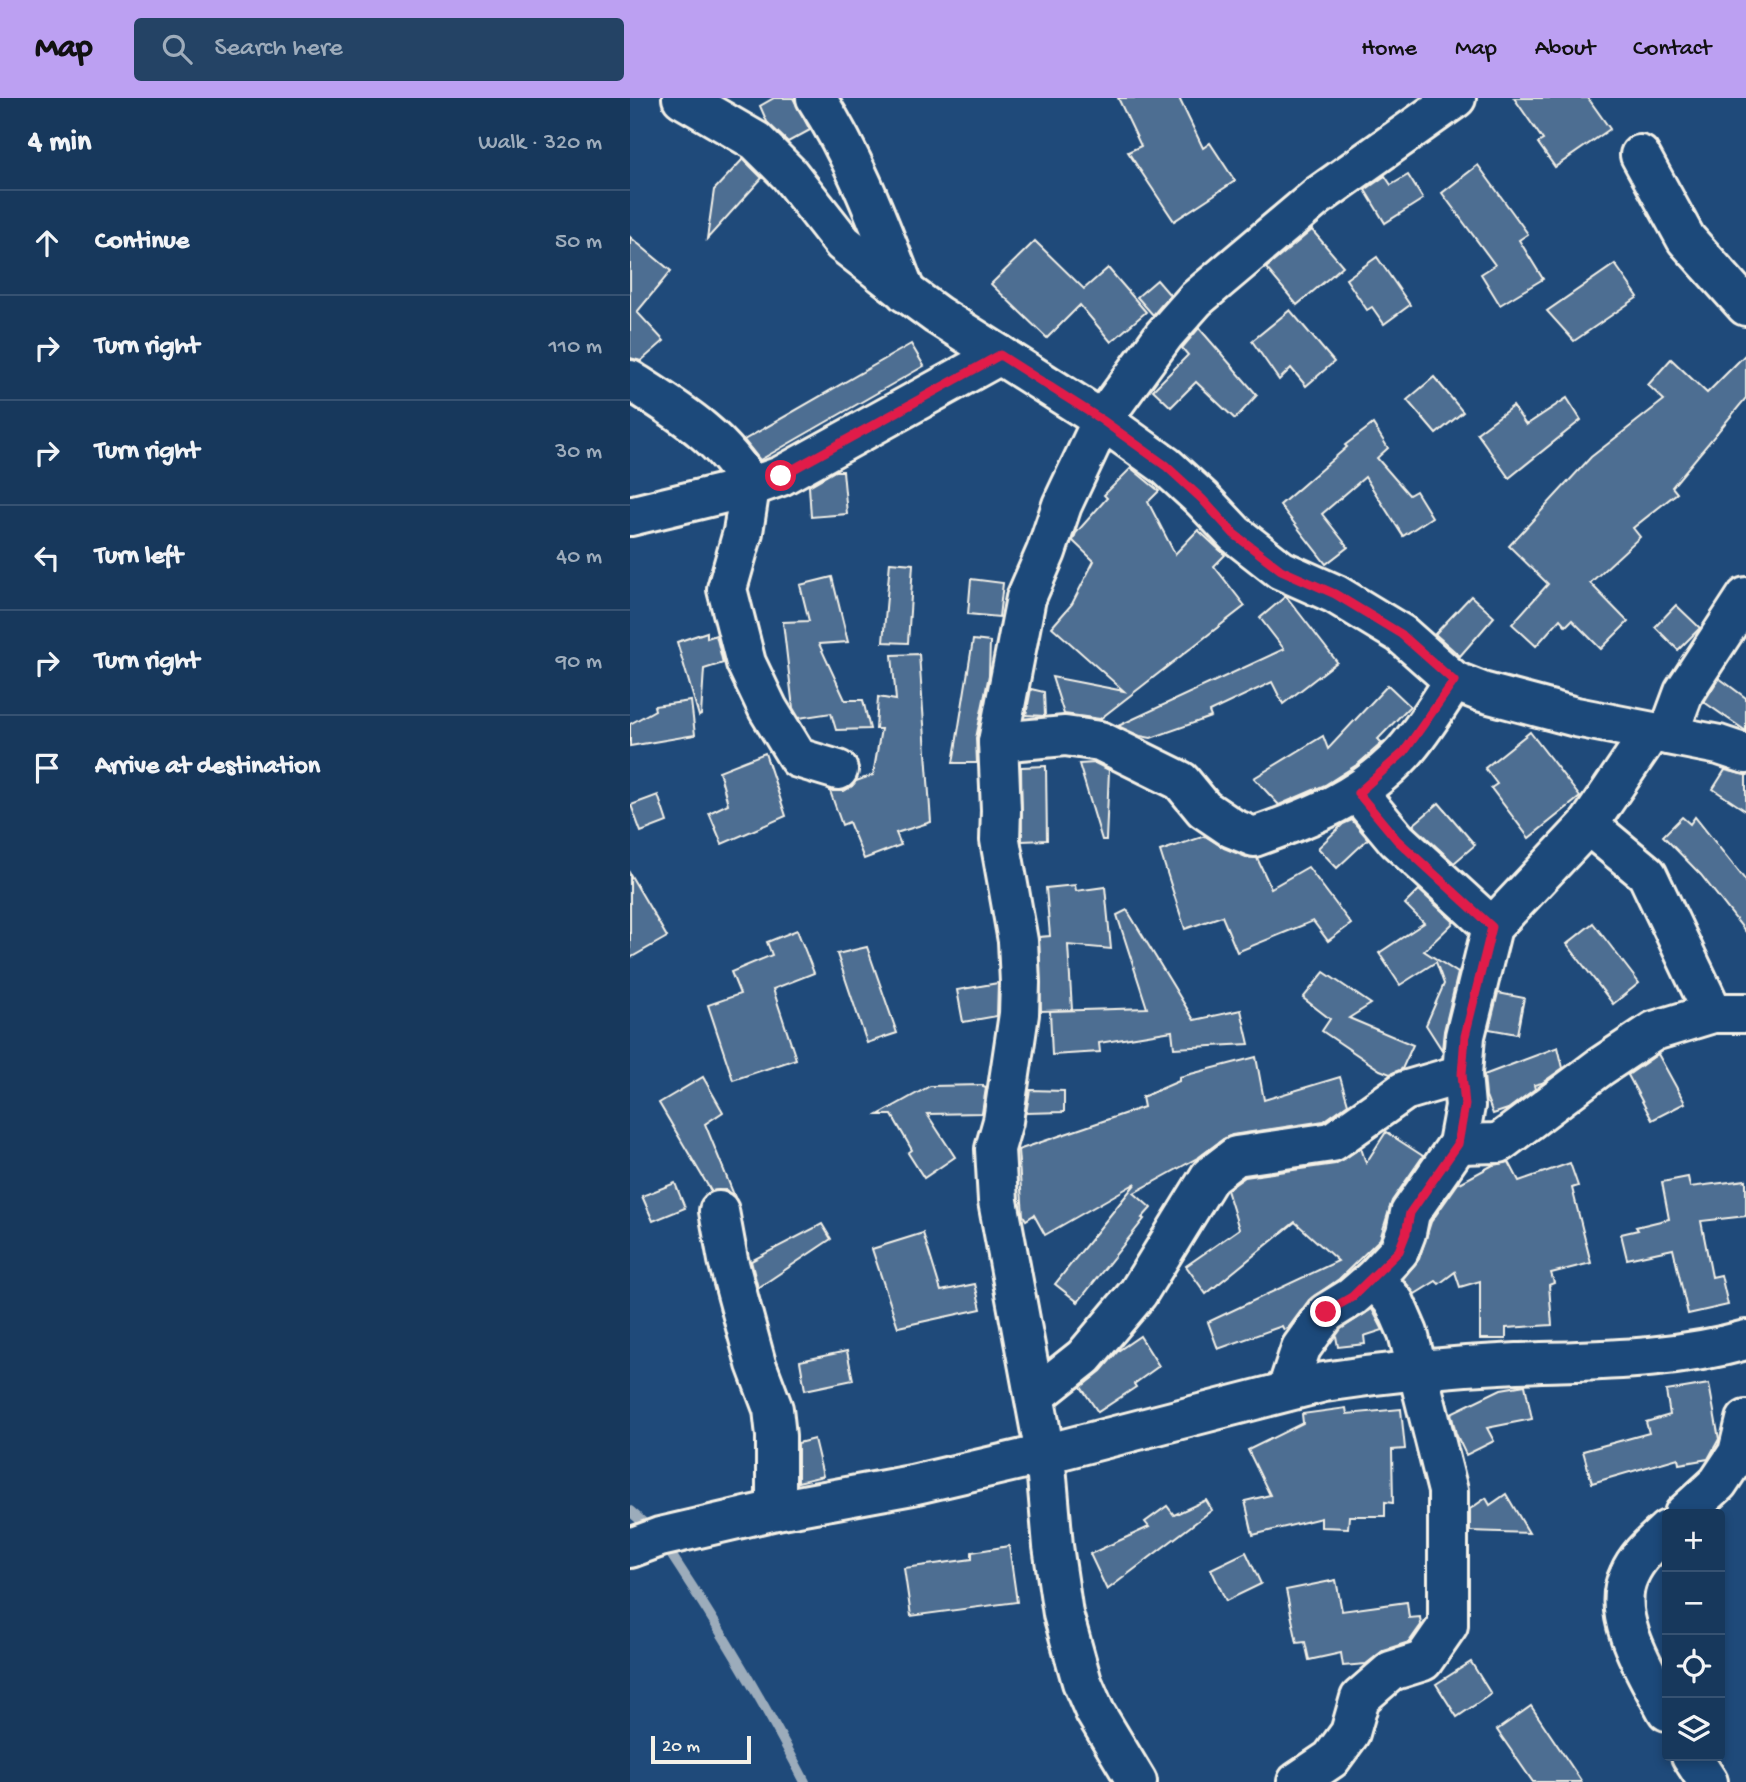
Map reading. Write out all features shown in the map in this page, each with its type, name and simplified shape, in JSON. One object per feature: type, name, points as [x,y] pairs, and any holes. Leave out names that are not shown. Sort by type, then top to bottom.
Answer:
[{"type":"street","points":[[682,98],[756,141],[789,173],[844,243],[907,293],[1102,420],[1166,466],[1202,499],[1234,534],[1281,570],[1335,594],[1401,634],[1454,681],[1526,705],[1719,745],[1746,754]]},
{"type":"street","points":[[816,98],[829,118],[872,206],[907,293]]},
{"type":"street","points":[[1137,1782],[1095,1712],[1082,1682],[1063,1614],[1053,1546],[1045,1454],[998,1201],[995,1149],[1003,1121],[1019,1014],[1020,983],[1018,941],[1000,840],[998,742],[1026,598],[1062,505],[1102,420],[1164,335],[1196,299],[1318,196],[1456,98]]},
{"type":"street","points":[[1640,155],[1686,239],[1746,306]]},
{"type":"street","points":[[630,516],[750,487],[781,476],[1000,355]]},
{"type":"street","points":[[630,380],[682,413],[725,450],[741,468],[750,487],[743,532],[727,589],[746,663],[768,709],[798,758],[838,771]]},
{"type":"street","points":[[1287,1390],[1301,1348],[1326,1312],[1352,1297],[1399,1251],[1410,1213],[1458,1144],[1465,1105],[1462,1074],[1465,1036],[1492,927],[1588,825],[1660,734],[1746,597]]},
{"type":"street","points":[[998,742],[1065,736],[1100,741],[1181,781],[1204,809],[1232,828],[1254,837],[1296,822],[1358,793],[1404,752],[1454,681]]},
{"type":"street","points":[[1358,793],[1397,840],[1492,927]]},
{"type":"street","points":[[1458,1144],[1499,1143],[1600,1067],[1654,1031],[1730,1013],[1647,874],[1588,825]]},
{"type":"street","points":[[1035,1396],[1084,1357],[1138,1293],[1210,1176],[1236,1156],[1332,1142],[1404,1091],[1462,1074]]},
{"type":"street","points":[[719,1211],[728,1260],[756,1364],[773,1409],[776,1436],[776,1510]]},
{"type":"street","points":[[1297,1782],[1331,1759],[1350,1733],[1360,1698],[1391,1671],[1423,1661],[1448,1625],[1448,1491],[1408,1333],[1395,1303],[1374,1278]]},
{"type":"street","points":[[630,1548],[660,1537],[776,1510],[912,1485],[1045,1454],[1287,1390],[1355,1377],[1492,1364],[1661,1356],[1705,1351],[1746,1340],[1746,1349]]},
{"type":"street","points":[[1689,1509],[1718,1483],[1738,1453],[1746,1420]]},
{"type":"street","points":[[1662,1535],[1645,1550],[1628,1577],[1623,1609],[1632,1644],[1662,1701]]},
{"type":"street","points":[[1694,1761],[1708,1782]]},
{"type":"building","points":[[774,98],[793,98],[810,130],[788,142],[767,122],[760,106]]},
{"type":"building","points":[[1118,98],[1179,98],[1203,148],[1210,143],[1235,181],[1174,221],[1128,152],[1141,146]]},
{"type":"building","points":[[1514,98],[1588,98],[1610,129],[1555,167],[1538,143],[1543,140]]},
{"type":"building","points":[[743,159],[762,178],[707,239],[714,190]]},
{"type":"building","points":[[1478,165],[1528,234],[1519,240],[1543,279],[1500,305],[1481,274],[1495,265],[1442,193]]},
{"type":"building","points":[[1408,175],[1423,199],[1385,223],[1365,190],[1385,176],[1391,185]]},
{"type":"building","points":[[1312,230],[1343,266],[1297,305],[1266,268]]},
{"type":"building","points":[[630,237],[671,271],[637,312],[664,341],[641,361],[630,358]]},
{"type":"building","points":[[1035,241],[1084,289],[1108,268],[1146,312],[1111,342],[1080,305],[1047,338],[991,284]]},
{"type":"building","points":[[1377,257],[1410,305],[1384,324],[1372,307],[1367,310],[1346,279]]},
{"type":"building","points":[[1615,264],[1638,297],[1574,341],[1547,311]]},
{"type":"building","points":[[1157,280],[1170,295],[1153,315],[1137,297]]},
{"type":"building","points":[[1290,310],[1334,362],[1306,386],[1291,368],[1279,380],[1252,341]]},
{"type":"building","points":[[1199,328],[1257,395],[1235,419],[1196,382],[1171,407],[1153,390],[1188,355],[1182,348]]},
{"type":"building","points":[[911,344],[924,366],[760,460],[744,440]]},
{"type":"building","points":[[1746,354],[1746,398],[1672,487],[1677,493],[1633,528],[1640,537],[1590,583],[1628,622],[1601,649],[1572,620],[1566,626],[1560,619],[1536,646],[1512,624],[1548,584],[1509,546],[1591,457],[1664,400],[1648,385],[1671,359],[1707,393]]},
{"type":"building","points":[[1434,377],[1463,412],[1436,434],[1407,400]]},
{"type":"building","points":[[1567,398],[1581,420],[1509,478],[1477,433],[1513,406],[1526,425]]},
{"type":"building","points":[[1373,424],[1388,448],[1377,458],[1409,495],[1416,491],[1432,517],[1403,536],[1365,477],[1322,514],[1348,547],[1326,564],[1280,505],[1347,447],[1345,445]]},
{"type":"building","points":[[1131,468],[1159,491],[1148,502],[1175,554],[1198,530],[1225,555],[1214,566],[1245,606],[1100,719],[1064,714],[1052,677],[1124,691],[1052,627],[1072,604],[1094,561],[1073,541],[1076,533],[1107,498],[1104,495]]},
{"type":"building","points":[[835,471],[843,471],[847,514],[811,517],[809,486]]},
{"type":"building","points":[[890,562],[913,564],[908,643],[883,642]]},
{"type":"building","points":[[832,577],[848,642],[819,644],[845,700],[863,700],[870,729],[836,730],[831,713],[799,718],[793,708],[783,622],[809,621],[800,585]]},
{"type":"building","points":[[971,579],[1003,583],[999,617],[968,614]]},
{"type":"building","points":[[1286,596],[1337,662],[1283,704],[1272,682],[1209,712],[1211,717],[1151,738],[1118,726],[1284,649],[1260,618]]},
{"type":"building","points":[[1471,596],[1494,617],[1460,656],[1435,634]]},
{"type":"building","points":[[1676,605],[1700,628],[1678,650],[1655,627]]},
{"type":"building","points":[[707,632],[707,638],[716,635],[723,663],[704,669],[699,716],[677,642]]},
{"type":"building","points":[[973,640],[990,642],[989,675],[976,738],[977,763],[953,763]]},
{"type":"building","points":[[919,654],[931,822],[896,833],[901,845],[864,859],[849,822],[842,825],[830,791],[844,791],[856,781],[873,775],[881,729],[876,729],[878,697],[896,700],[892,655]]},
{"type":"building","points":[[1719,678],[1746,698],[1746,731],[1704,702]]},
{"type":"building","points":[[1388,685],[1410,706],[1378,739],[1382,743],[1358,764],[1325,785],[1279,805],[1254,778],[1323,736],[1328,749]]},
{"type":"building","points":[[1031,689],[1044,692],[1045,716],[1026,715]]},
{"type":"building","points":[[691,701],[695,735],[630,746],[630,724],[655,710],[654,706]]},
{"type":"building","points":[[1530,732],[1580,797],[1529,838],[1491,788],[1497,784],[1485,768]]},
{"type":"building","points":[[765,753],[786,816],[722,844],[709,813],[728,804],[719,771]]},
{"type":"building","points":[[1095,763],[1109,770],[1106,840],[1102,840],[1079,764]]},
{"type":"building","points":[[1046,766],[1047,840],[1022,841],[1021,767]]},
{"type":"building","points":[[1725,770],[1746,775],[1746,811],[1713,789]]},
{"type":"building","points":[[658,795],[667,822],[641,832],[631,805]]},
{"type":"building","points":[[1439,803],[1475,845],[1454,863],[1413,825]]},
{"type":"building","points":[[1682,817],[1690,824],[1695,817],[1746,881],[1746,932],[1701,875],[1663,836]]},
{"type":"building","points":[[1352,820],[1368,839],[1337,868],[1318,848],[1343,824]]},
{"type":"building","points":[[1205,836],[1224,848],[1246,857],[1257,858],[1271,888],[1308,867],[1351,924],[1328,941],[1313,921],[1237,952],[1222,916],[1185,929],[1160,851]]},
{"type":"building","points":[[630,874],[667,937],[630,958]]},
{"type":"building","points":[[1075,885],[1076,891],[1105,887],[1111,949],[1068,945],[1072,1010],[1041,1011],[1039,937],[1050,936],[1046,888]]},
{"type":"building","points":[[1419,890],[1454,922],[1424,951],[1458,973],[1442,1050],[1426,1025],[1444,984],[1436,962],[1400,985],[1379,953],[1424,923],[1405,904]]},
{"type":"building","points":[[1127,910],[1194,1020],[1241,1010],[1249,1044],[1174,1048],[1172,1031],[1099,1043],[1100,1052],[1052,1055],[1050,1011],[1147,1008],[1117,915]]},
{"type":"building","points":[[1593,923],[1639,983],[1613,1004],[1567,944]]},
{"type":"building","points":[[797,930],[814,973],[773,989],[796,1059],[733,1080],[708,1005],[740,994],[731,972],[772,955],[767,942]]},
{"type":"building","points":[[867,947],[897,1033],[867,1043],[837,954]]},
{"type":"building","points":[[1324,972],[1371,1004],[1349,1018],[1413,1045],[1402,1069],[1390,1074],[1380,1070],[1322,1031],[1330,1019],[1303,998]]},
{"type":"building","points":[[998,983],[997,1016],[963,1022],[957,990]]},
{"type":"building","points":[[1498,993],[1524,998],[1517,1034],[1489,1029]]},
{"type":"building","points":[[1558,1047],[1563,1068],[1542,1083],[1534,1085],[1535,1089],[1508,1109],[1493,1114],[1486,1096],[1484,1075]]},
{"type":"building","points":[[1658,1054],[1685,1103],[1652,1120],[1628,1075]]},
{"type":"building","points":[[1256,1057],[1264,1100],[1340,1077],[1348,1104],[1324,1121],[1232,1135],[1199,1157],[1134,1193],[1151,1208],[1078,1302],[1055,1284],[1136,1183],[1045,1235],[1034,1215],[1026,1220],[1023,1215],[1018,1150],[1144,1107],[1142,1097],[1179,1081],[1179,1077]]},
{"type":"building","points":[[703,1077],[723,1112],[705,1124],[734,1195],[726,1190],[711,1191],[659,1103]]},
{"type":"building","points":[[983,1085],[986,1088],[982,1113],[927,1114],[955,1157],[924,1178],[908,1153],[912,1150],[892,1115],[878,1115],[930,1086]]},
{"type":"building","points":[[1030,1090],[1064,1091],[1064,1112],[1026,1113]]},
{"type":"building","points":[[1386,1132],[1423,1156],[1392,1201],[1380,1239],[1339,1279],[1309,1300],[1289,1327],[1284,1330],[1282,1326],[1218,1349],[1208,1322],[1338,1261],[1295,1222],[1206,1294],[1186,1266],[1239,1229],[1227,1190],[1245,1177],[1335,1164],[1361,1148],[1366,1163]]},
{"type":"building","points":[[1509,1162],[1519,1181],[1570,1163],[1578,1186],[1572,1188],[1591,1263],[1551,1273],[1554,1283],[1549,1285],[1552,1325],[1506,1328],[1506,1339],[1480,1339],[1480,1281],[1460,1287],[1455,1272],[1439,1284],[1436,1281],[1415,1294],[1403,1279],[1419,1259],[1431,1222],[1459,1182],[1493,1165]]},
{"type":"building","points":[[1688,1177],[1690,1187],[1746,1180],[1746,1216],[1701,1221],[1712,1277],[1721,1275],[1728,1305],[1688,1314],[1673,1249],[1627,1259],[1621,1234],[1638,1230],[1636,1227],[1669,1219],[1662,1182]]},
{"type":"building","points":[[675,1183],[685,1208],[653,1221],[642,1196]]},
{"type":"building","points":[[822,1224],[831,1239],[758,1288],[751,1261]]},
{"type":"building","points":[[923,1233],[941,1291],[975,1284],[981,1309],[898,1327],[872,1249]]},
{"type":"building","points":[[1372,1309],[1383,1330],[1364,1336],[1365,1344],[1338,1347],[1336,1336],[1341,1329]]},
{"type":"building","points":[[1140,1336],[1159,1366],[1134,1384],[1136,1387],[1098,1412],[1081,1387],[1101,1371],[1118,1351]]},
{"type":"building","points":[[847,1351],[853,1380],[805,1390],[800,1361]]},
{"type":"building","points":[[1709,1384],[1719,1439],[1708,1459],[1679,1464],[1678,1458],[1592,1483],[1583,1451],[1649,1433],[1646,1422],[1670,1415],[1666,1391]]},
{"type":"building","points":[[1525,1385],[1532,1419],[1487,1428],[1494,1441],[1466,1455],[1456,1434],[1451,1413],[1501,1389]]},
{"type":"building","points":[[1346,1408],[1347,1414],[1401,1409],[1405,1449],[1392,1450],[1393,1503],[1385,1502],[1385,1516],[1349,1516],[1348,1528],[1321,1527],[1321,1518],[1253,1535],[1245,1501],[1270,1495],[1248,1450],[1303,1423],[1302,1414]]},
{"type":"building","points":[[814,1439],[823,1476],[798,1482],[798,1443]]},
{"type":"building","points":[[1506,1494],[1529,1533],[1470,1531],[1470,1509],[1486,1498],[1490,1505]]},
{"type":"building","points":[[1206,1500],[1212,1510],[1107,1590],[1090,1554],[1149,1527],[1145,1522],[1167,1506],[1174,1515]]},
{"type":"building","points":[[1009,1546],[1017,1602],[911,1616],[904,1568],[972,1559],[972,1552]]},
{"type":"building","points":[[1246,1552],[1261,1584],[1226,1601],[1211,1569]]},
{"type":"building","points":[[1336,1580],[1342,1611],[1407,1602],[1409,1618],[1420,1617],[1421,1625],[1409,1642],[1384,1650],[1366,1664],[1343,1666],[1341,1653],[1309,1660],[1305,1642],[1297,1643],[1286,1590]]},
{"type":"building","points":[[1471,1662],[1491,1694],[1457,1717],[1436,1684]]},
{"type":"building","points":[[1531,1706],[1582,1782],[1533,1782],[1497,1730]]},
{"type":"waterway","points":[[630,1511],[653,1531]]},
{"type":"waterway","points":[[665,1545],[773,1721],[805,1782]]},
{"type":"route","points":[[781,476],[1000,355],[1102,420],[1166,466],[1202,499],[1234,534],[1281,570],[1335,594],[1401,634],[1454,681],[1404,752],[1358,793],[1397,840],[1492,927],[1465,1036],[1462,1074],[1465,1105],[1458,1144],[1410,1213],[1399,1251],[1352,1297],[1326,1312]]}]
